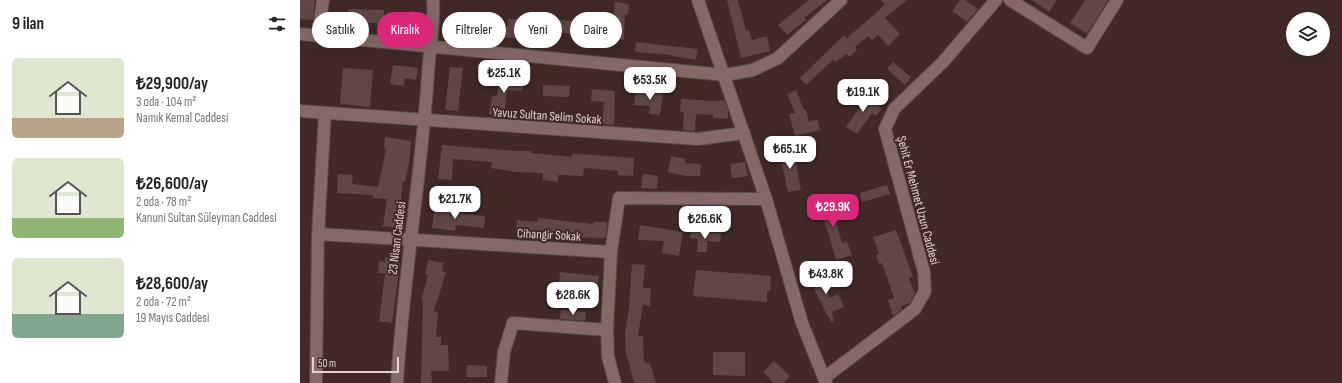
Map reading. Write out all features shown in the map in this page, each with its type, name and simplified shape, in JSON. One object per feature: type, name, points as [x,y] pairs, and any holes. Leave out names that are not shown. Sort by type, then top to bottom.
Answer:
[{"type":"street","points":[[321,12],[323,0]]},
{"type":"street","name":"23 Nisan Caddesi","points":[[433,12],[434,0]]},
{"type":"street","points":[[698,0],[725,75],[766,199],[802,323],[825,381]]},
{"type":"street","points":[[434,47],[725,75],[753,70],[778,58],[841,0]]},
{"type":"street","name":"Şehit Er Mehmet Uzun Caddesi","points":[[825,381],[915,309],[925,291],[924,272],[885,129],[894,109],[943,62],[996,0]]},
{"type":"street","points":[[1010,0],[1087,48],[1117,0]]},
{"type":"street","points":[[300,34],[312,35]]},
{"type":"street","name":"23 Nisan Caddesi","points":[[397,383],[410,240],[425,120],[430,48]]},
{"type":"street","name":"Yavuz Sultan Selim Sokak","points":[[300,112],[698,139],[744,134]]},
{"type":"street","points":[[316,383],[318,234],[325,113]]},
{"type":"street","points":[[615,383],[608,357],[607,330],[611,252],[619,198],[766,199]]},
{"type":"street","name":"Cihangir Sokak","points":[[318,234],[611,252]]},
{"type":"street","points":[[501,383],[504,352],[513,322],[607,330]]},
{"type":"building","points":[[300,0],[315,0],[312,20],[300,19]]},
{"type":"building","points":[[727,0],[738,0],[746,31],[749,30],[752,40],[767,36],[770,51],[741,58]]},
{"type":"building","points":[[809,0],[827,0],[804,18],[806,20],[787,35],[778,25]]},
{"type":"building","points":[[881,0],[907,0],[885,18],[900,34],[888,46],[878,35],[872,40],[868,36],[855,47],[857,50],[849,57],[847,54],[835,62],[833,60],[806,85],[800,78],[844,35],[847,38],[885,5]]},
{"type":"building","points":[[960,0],[965,0],[978,9],[967,22],[952,11]]},
{"type":"building","points":[[1032,0],[1057,0],[1049,12]]},
{"type":"building","points":[[1085,0],[1108,0],[1087,34],[1070,23]]},
{"type":"building","points":[[615,2],[629,4],[628,15],[625,14],[624,40],[622,40],[622,12],[614,12]]},
{"type":"building","points":[[348,9],[384,10],[384,12],[377,12],[377,24],[369,23],[369,12],[348,12]]},
{"type":"building","points":[[508,19],[514,19],[514,38],[506,38]]},
{"type":"building","points":[[562,20],[570,21],[570,34],[562,33]]},
{"type":"building","points":[[636,42],[698,49],[696,60],[662,54],[635,52]]},
{"type":"building","points":[[893,62],[911,77],[905,85],[887,69]]},
{"type":"building","points":[[393,65],[418,68],[416,80],[405,78],[404,86],[390,84]]},
{"type":"building","points":[[450,67],[463,68],[458,111],[445,110]]},
{"type":"building","points":[[343,68],[373,70],[370,107],[340,104]]},
{"type":"building","points":[[499,77],[524,79],[522,91],[507,90],[504,116],[489,114],[492,96],[497,96]]},
{"type":"building","points":[[543,85],[570,86],[569,97],[543,96]]},
{"type":"building","points":[[592,89],[615,91],[614,125],[602,124],[604,102],[591,101]]},
{"type":"building","points":[[636,90],[663,94],[660,115],[649,114],[650,106],[634,105]]},
{"type":"building","points":[[796,90],[804,110],[806,110],[809,122],[817,119],[820,130],[795,136],[789,114],[795,113],[787,94]]},
{"type":"building","points":[[862,92],[882,109],[875,116],[872,113],[857,134],[846,127],[862,104],[856,99]]},
{"type":"building","points":[[681,99],[713,101],[724,100],[728,110],[728,119],[713,118],[713,115],[696,114],[695,131],[683,130],[684,112],[680,112]]},
{"type":"building","points":[[385,137],[411,141],[409,164],[405,182],[403,181],[398,228],[383,226],[387,199],[373,198],[373,195],[337,193],[338,174],[353,175],[352,184],[378,187],[386,149],[384,148]]},
{"type":"building","points":[[442,145],[531,151],[531,153],[572,157],[572,154],[634,158],[633,176],[618,175],[618,171],[584,168],[583,176],[558,175],[558,182],[543,180],[543,173],[516,172],[491,168],[492,162],[453,159],[452,180],[438,179]]},
{"type":"building","points":[[793,148],[801,190],[788,192],[779,151]]},
{"type":"building","points":[[671,156],[686,159],[685,163],[701,164],[700,176],[686,176],[668,172]]},
{"type":"building","points":[[745,162],[748,176],[732,178],[730,164]]},
{"type":"building","points":[[643,174],[658,176],[657,189],[641,188]]},
{"type":"building","points":[[887,185],[890,194],[862,202],[860,193]]},
{"type":"building","points":[[829,193],[831,206],[842,243],[847,242],[852,255],[836,260],[817,196]]},
{"type":"building","points":[[435,207],[458,210],[457,213],[485,216],[484,228],[456,225],[455,231],[432,228]]},
{"type":"building","points":[[538,218],[593,224],[593,222],[607,222],[606,238],[562,237],[563,234],[516,230],[517,220],[538,222]]},
{"type":"building","points":[[640,225],[683,232],[679,256],[662,253],[664,241],[638,240]]},
{"type":"building","points":[[896,230],[913,277],[909,278],[915,294],[910,303],[901,306],[902,310],[893,316],[888,300],[894,298],[882,263],[879,264],[876,255],[879,254],[873,237]]},
{"type":"building","points":[[691,232],[721,233],[720,242],[707,241],[707,252],[697,252],[698,239],[690,238]]},
{"type":"building","points":[[385,257],[398,258],[398,263],[400,263],[392,323],[379,321],[385,273],[378,273],[379,261],[385,262]]},
{"type":"building","points":[[428,260],[444,263],[442,271],[446,272],[434,311],[438,312],[436,337],[441,337],[441,345],[448,345],[449,371],[431,371],[432,383],[421,383],[423,301],[421,300],[428,275],[425,274]]},
{"type":"building","points":[[632,264],[645,265],[643,288],[651,288],[650,306],[643,305],[638,336],[643,336],[644,362],[646,361],[647,364],[650,363],[656,383],[634,383],[626,353],[625,334]]},
{"type":"building","points":[[696,270],[771,276],[770,291],[767,291],[767,302],[693,296]]},
{"type":"building","points":[[824,270],[829,298],[838,294],[844,307],[832,312],[834,321],[831,322],[815,291],[812,276],[816,275],[815,272]]},
{"type":"building","points":[[560,272],[599,276],[597,289],[589,289],[588,291],[559,288]]},
{"type":"building","points":[[561,310],[586,312],[585,321],[560,319]]},
{"type":"building","points":[[713,352],[745,352],[745,376],[713,375]]},
{"type":"building","points":[[774,361],[790,376],[783,383],[774,383],[763,372]]},
{"type":"building","points":[[467,365],[487,366],[487,377],[466,377]]}]
